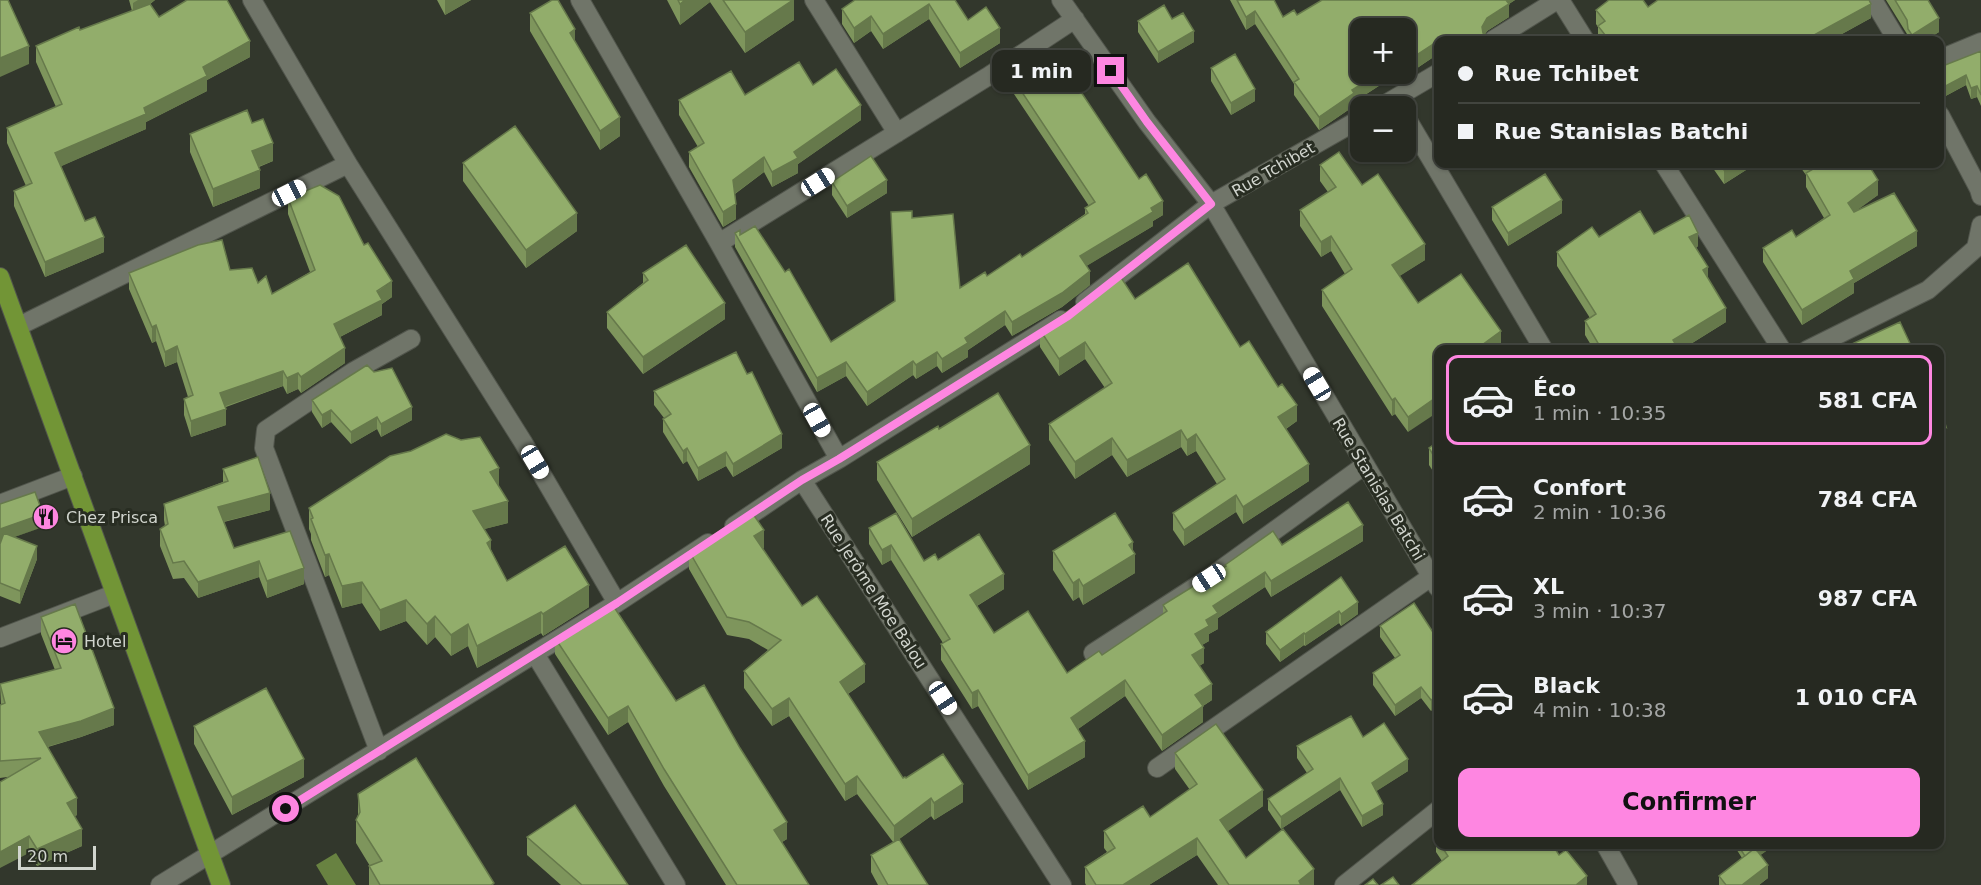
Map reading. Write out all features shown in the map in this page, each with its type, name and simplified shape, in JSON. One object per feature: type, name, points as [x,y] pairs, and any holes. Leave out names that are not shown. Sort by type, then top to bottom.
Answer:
[{"type":"highway","points":[[0,277],[221,885]]},
{"type":"street","points":[[252,0],[348,164],[523,442],[617,603]]},
{"type":"street","points":[[580,0],[839,459]]},
{"type":"street","points":[[814,0],[897,133]]},
{"type":"street","name":"Rue Stanislas Batchi","points":[[1061,0],[1147,122],[1211,204],[1365,465],[1434,576]]},
{"type":"street","points":[[1500,36],[1558,0],[1582,36]]},
{"type":"street","points":[[1872,0],[1895,36]]},
{"type":"street","points":[[719,243],[987,77],[1075,19]]},
{"type":"street","points":[[1944,56],[1981,42]]},
{"type":"street","points":[[1404,96],[1434,76]]},
{"type":"street","points":[[1944,123],[1981,196]]},
{"type":"street","name":"Rue Tchibet","points":[[160,885],[617,603],[802,480],[1068,316],[1211,204],[1350,125]]},
{"type":"street","points":[[1416,134],[1434,164]]},
{"type":"street","points":[[19,326],[348,164]]},
{"type":"street","points":[[1436,168],[1541,345]]},
{"type":"street","points":[[1667,168],[1779,345]]},
{"type":"street","points":[[1817,345],[1928,290],[1976,248],[1981,225]]},
{"type":"street","points":[[379,751],[264,448],[264,441],[266,430],[354,371],[411,339]]},
{"type":"street","points":[[1093,653],[1209,578],[1365,465]]},
{"type":"street","points":[[0,504],[73,476]]},
{"type":"street","name":"Rue Jerôme Moe Balou","points":[[802,480],[1062,885]]},
{"type":"street","points":[[1156,768],[1434,580]]},
{"type":"street","points":[[0,638],[114,594]]},
{"type":"street","points":[[535,654],[676,885]]},
{"type":"street","points":[[1344,885],[1434,813]]},
{"type":"street","points":[[1608,849],[1628,885]]},
{"type":"shaded area","points":[[336,853],[356,885],[328,885],[316,865]]},
{"type":"building","points":[[0,0],[8,0],[29,46],[0,58]]},
{"type":"building","points":[[187,0],[227,0],[250,41],[203,67],[207,76],[144,108],[146,114],[55,153],[85,221],[95,217],[104,237],[45,262],[14,191],[32,183],[7,128],[62,104],[36,46],[79,27],[80,30],[150,4],[159,17]]},
{"type":"building","points":[[552,0],[558,0],[575,29],[570,33],[620,117],[600,131],[530,13]]},
{"type":"building","points":[[723,0],[793,0],[745,32]]},
{"type":"building","points":[[855,0],[955,0],[968,20],[986,7],[1000,28],[960,53],[929,4],[883,34],[871,16],[854,28],[842,9]]},
{"type":"building","points":[[1237,0],[1274,0],[1283,17],[1294,10],[1297,15],[1322,0],[1506,0],[1509,4],[1487,18],[1482,27],[1483,33],[1487,36],[1434,36],[1434,44],[1416,55],[1416,18],[1350,18],[1350,84],[1362,84],[1352,90],[1354,93],[1319,117],[1294,82],[1299,79],[1255,11],[1246,17]]},
{"type":"building","points":[[1609,0],[1643,0],[1648,7],[1658,0],[1869,0],[1871,4],[1812,36],[1606,36],[1598,26],[1605,21],[1596,10]]},
{"type":"building","points":[[1895,0],[1928,0],[1939,18],[1912,35],[1908,29],[1907,20]]},
{"type":"building","points":[[1164,5],[1172,19],[1183,13],[1194,31],[1158,52],[1138,21]]},
{"type":"building","points":[[1053,50],[1139,179],[1146,174],[1163,201],[1151,208],[1153,212],[1080,256],[1090,271],[1062,293],[1012,322],[1005,311],[965,338],[968,343],[942,359],[937,352],[916,365],[913,361],[867,392],[846,362],[817,378],[735,233],[740,230],[740,235],[755,226],[785,272],[789,269],[831,342],[895,301],[891,212],[912,211],[912,218],[953,214],[960,288],[985,272],[987,276],[1020,254],[1022,257],[1088,213],[1085,208],[1095,202],[1012,77]]},
{"type":"building","points":[[1981,51],[1981,95],[1977,86],[1971,88],[1966,75],[1944,87],[1944,65]]},
{"type":"building","points":[[1235,54],[1255,89],[1231,103],[1211,68]]},
{"type":"building","points":[[799,62],[813,85],[836,69],[861,105],[794,152],[798,158],[772,172],[764,157],[733,180],[736,204],[723,212],[689,152],[704,143],[679,100],[731,71],[745,95]]},
{"type":"building","points":[[247,110],[252,123],[263,119],[273,143],[252,151],[260,170],[213,189],[190,134]]},
{"type":"building","points":[[515,126],[577,213],[526,250],[463,163]]},
{"type":"building","points":[[1339,152],[1362,185],[1378,174],[1425,244],[1392,265],[1418,303],[1461,274],[1501,331],[1482,345],[1434,345],[1434,399],[1408,417],[1395,398],[1392,400],[1322,290],[1352,269],[1331,236],[1321,242],[1300,210],[1336,187],[1320,165]]},
{"type":"building","points":[[871,156],[887,180],[847,206],[832,182]]},
{"type":"building","points":[[1870,168],[1878,180],[1848,203],[1854,212],[1894,193],[1917,231],[1850,271],[1854,279],[1802,310],[1763,248],[1792,230],[1796,237],[1830,215],[1806,173],[1813,169]]},
{"type":"building","points":[[1545,174],[1562,200],[1508,233],[1492,207]]},
{"type":"building","points":[[320,185],[339,196],[364,245],[368,243],[392,281],[377,291],[382,300],[334,324],[345,348],[301,377],[298,373],[287,378],[283,371],[220,393],[226,409],[191,421],[184,399],[193,395],[177,346],[165,352],[156,325],[152,327],[129,273],[198,245],[222,240],[230,270],[252,268],[258,283],[266,276],[272,294],[315,270],[288,198]]},
{"type":"building","points":[[1640,211],[1654,234],[1689,215],[1698,233],[1689,237],[1708,267],[1703,270],[1726,308],[1673,340],[1676,345],[1599,345],[1585,321],[1596,314],[1557,252],[1592,227],[1599,237]]},
{"type":"building","points":[[686,245],[725,303],[643,357],[607,312],[648,280],[643,273]]},
{"type":"building","points":[[1188,263],[1240,347],[1249,341],[1278,387],[1282,384],[1297,405],[1278,417],[1309,464],[1243,507],[1236,495],[1184,530],[1173,513],[1225,479],[1196,434],[1187,440],[1181,430],[1127,460],[1112,438],[1075,462],[1049,424],[1112,383],[1085,342],[1059,359],[1040,330],[1120,276],[1135,299]]},
{"type":"building","points":[[1900,322],[1911,345],[1850,345]]},
{"type":"building","points":[[736,352],[747,374],[752,372],[782,434],[733,464],[726,452],[698,468],[687,448],[683,451],[663,419],[671,414],[654,391]]},
{"type":"building","points":[[367,365],[374,372],[392,368],[412,407],[381,424],[377,417],[351,432],[331,410],[322,415],[312,400]]},
{"type":"building","points":[[998,393],[1030,445],[912,519],[877,462],[938,426],[939,429]]},
{"type":"building","points":[[446,434],[461,440],[480,437],[499,468],[490,472],[508,501],[473,511],[491,540],[487,543],[507,581],[565,546],[589,585],[543,614],[541,612],[477,646],[468,624],[451,635],[435,616],[427,624],[406,600],[380,610],[362,582],[342,586],[329,554],[325,555],[309,508],[390,456],[411,451]]},
{"type":"building","points":[[1434,445],[1434,456],[1429,448]]},
{"type":"building","points":[[258,457],[270,493],[218,507],[234,548],[290,531],[304,568],[267,581],[259,561],[198,582],[184,561],[173,563],[160,529],[168,524],[164,504],[228,481],[223,469]]},
{"type":"building","points":[[35,492],[43,514],[0,529],[0,504]]},
{"type":"building","points":[[1348,502],[1363,525],[1271,581],[1265,572],[1213,606],[1218,613],[1206,620],[1209,626],[1195,634],[1204,648],[1192,655],[1212,684],[1195,695],[1203,706],[1162,735],[1125,680],[1071,718],[1085,741],[1028,775],[978,690],[972,693],[941,644],[950,639],[891,545],[882,550],[869,528],[896,513],[924,561],[935,554],[938,560],[979,534],[1004,574],[970,595],[994,633],[1028,611],[1067,673],[1099,651],[1102,655],[1167,611],[1163,605],[1226,566],[1273,531],[1282,545]]},
{"type":"building","points":[[751,511],[764,530],[754,536],[802,606],[817,596],[865,664],[840,682],[903,778],[943,754],[963,784],[934,803],[931,798],[894,826],[857,776],[845,784],[789,698],[772,709],[744,671],[781,640],[749,622],[727,617],[689,551]]},
{"type":"building","points":[[1115,513],[1133,542],[1129,545],[1135,554],[1083,586],[1079,579],[1073,583],[1053,551]]},
{"type":"building","points":[[4,533],[37,546],[20,591],[0,583],[0,544]]},
{"type":"building","points":[[1341,577],[1358,602],[1341,614],[1339,611],[1280,650],[1266,632]]},
{"type":"building","points":[[1414,603],[1434,634],[1434,698],[1431,700],[1421,687],[1395,705],[1373,673],[1400,655],[1380,626]]},
{"type":"building","points":[[75,604],[114,708],[81,721],[39,732],[77,798],[67,803],[82,829],[37,849],[29,836],[0,852],[0,782],[41,758],[0,761],[0,705],[5,703],[0,684],[61,668],[41,617]]},
{"type":"building","points":[[612,604],[676,701],[704,685],[740,748],[787,822],[774,830],[809,885],[737,885],[664,769],[628,706],[608,718],[555,638]]},
{"type":"building","points":[[266,688],[304,759],[232,797],[194,726]]},
{"type":"building","points":[[1351,716],[1363,737],[1384,723],[1408,759],[1372,783],[1383,804],[1362,816],[1340,778],[1281,817],[1268,799],[1313,769],[1297,746]]},
{"type":"building","points":[[1216,724],[1263,790],[1220,820],[1246,858],[1283,829],[1314,869],[1299,881],[1301,885],[1229,885],[1197,838],[1123,885],[1096,885],[1085,867],[1115,848],[1104,831],[1143,806],[1150,817],[1197,784],[1175,753]]},
{"type":"building","points":[[416,758],[494,883],[491,885],[380,885],[369,866],[382,861],[356,820],[360,812],[358,794]]},
{"type":"building","points":[[575,805],[628,885],[582,885],[527,837]]},
{"type":"building","points":[[899,839],[928,885],[888,885],[871,855]]},
{"type":"building","points":[[1443,849],[1555,849],[1559,855],[1566,850],[1587,876],[1576,885],[1412,885],[1448,856]]},
{"type":"building","points":[[1740,849],[1754,849],[1745,856]]},
{"type":"building","points":[[1754,849],[1768,865],[1742,885],[1726,885],[1719,876]]},
{"type":"building","points":[[1393,877],[1399,885],[1381,885]]},
{"type":"building","points":[[1373,879],[1378,885],[1365,885]]},
{"type":"place","name":"Chez Prisca","points":[[46,517]]},
{"type":"place","name":"Hotel","points":[[64,641]]},
{"type":"route","points":[[286,809],[617,603],[802,480],[1068,316],[1211,204],[1147,122],[1111,71]]}]
